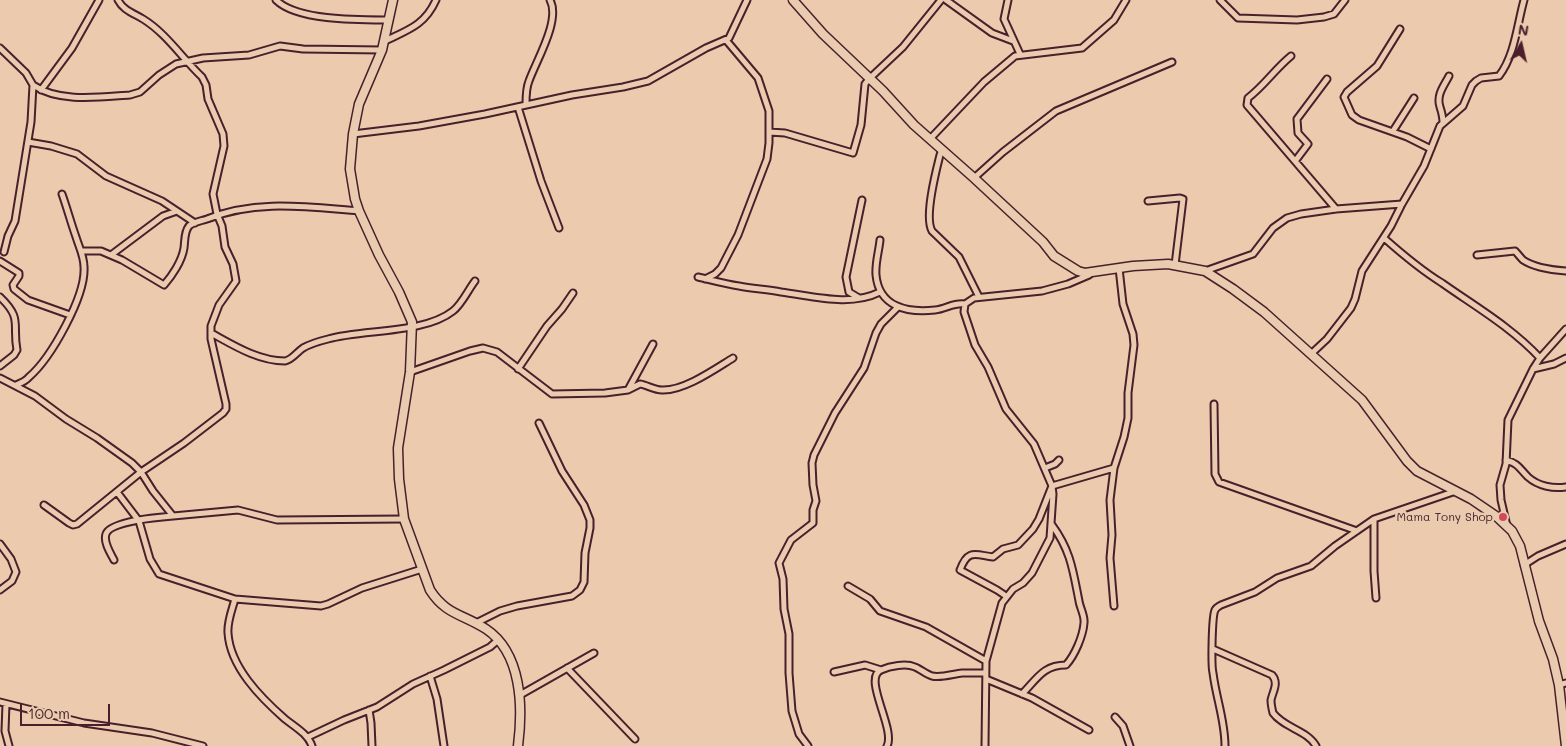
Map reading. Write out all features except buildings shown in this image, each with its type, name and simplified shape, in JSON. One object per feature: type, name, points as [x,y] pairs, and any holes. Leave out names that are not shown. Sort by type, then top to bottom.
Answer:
[{"type":"street","points":[[41,90],[72,48],[99,0]]},
{"type":"street","points":[[44,505],[74,525],[81,522],[141,472],[184,443],[224,413],[226,409],[211,333],[214,315],[236,281],[233,264],[227,253],[213,194],[224,146],[223,134],[208,99],[205,82],[160,32],[143,18],[124,8],[118,0]]},
{"type":"street","points":[[276,0],[293,11],[316,16],[389,20]]},
{"type":"street","points":[[393,0],[385,41],[361,98],[353,134],[350,169],[354,199],[358,211],[399,292],[409,315],[412,328],[410,372],[398,448],[399,479],[404,519],[430,590],[439,602],[450,612],[487,630],[498,640],[510,660],[520,696],[521,714],[518,746]]},
{"type":"street","points":[[385,41],[419,24],[430,12],[436,0]]},
{"type":"street","points":[[526,104],[528,85],[542,52],[551,22],[553,9],[550,0]]},
{"type":"street","points":[[353,134],[419,126],[648,81],[706,48],[726,40],[731,35],[747,0]]},
{"type":"street","points":[[793,0],[822,34],[883,91],[914,125],[1043,242],[1054,256],[1078,271],[1091,273]]},
{"type":"street","points":[[769,132],[785,133],[853,153],[861,125],[864,88],[869,79],[903,47],[941,0]]},
{"type":"street","points":[[946,0],[992,33],[1013,41]]},
{"type":"street","points":[[1008,0],[1004,18],[1020,54]]},
{"type":"street","points":[[930,139],[984,82],[1015,56],[1082,48],[1114,20],[1126,0]]},
{"type":"street","points":[[1220,0],[1238,18],[1297,20],[1332,15],[1345,0]]},
{"type":"street","points":[[1311,354],[1327,339],[1351,308],[1362,271],[1384,238],[1424,166],[1443,123],[1463,106],[1472,85],[1476,81],[1481,78],[1498,76],[1503,70],[1509,58],[1524,0]]},
{"type":"street","points":[[1400,29],[1377,66],[1347,92],[1344,97],[1355,118],[1393,132],[1431,150]]},
{"type":"street","points":[[705,279],[722,268],[738,235],[767,159],[769,132],[767,103],[758,78],[726,40]]},
{"type":"street","points":[[0,48],[26,73],[33,85],[41,90],[63,96],[130,95],[140,92],[167,69],[176,64],[203,58],[249,55],[280,46],[303,49],[382,50]]},
{"type":"street","points":[[1291,56],[1246,102],[1249,108],[1336,208]]},
{"type":"street","points":[[974,178],[1003,152],[1056,111],[1172,62]]},
{"type":"street","points":[[1443,123],[1438,96],[1450,76]]},
{"type":"street","points":[[1296,160],[1308,144],[1298,133],[1297,119],[1327,79]]},
{"type":"street","points":[[4,252],[8,236],[15,221],[33,108],[33,85]]},
{"type":"street","points":[[1393,132],[1414,98]]},
{"type":"street","points":[[518,106],[541,182],[559,228]]},
{"type":"street","points":[[28,142],[51,146],[77,154],[110,178],[138,190],[195,223]]},
{"type":"street","points":[[942,150],[930,198],[929,225],[959,257],[979,297]]},
{"type":"street","points":[[16,385],[28,378],[40,366],[70,315],[82,285],[84,266],[81,251],[62,194]]},
{"type":"street","points":[[1148,201],[1183,199],[1175,265]]},
{"type":"street","points":[[859,298],[850,292],[846,278],[862,200]]},
{"type":"street","points":[[1205,272],[1253,254],[1273,228],[1287,218],[1336,208],[1402,204]]},
{"type":"street","points":[[81,251],[101,251],[111,255],[164,285],[180,261],[188,227],[217,214],[246,207],[286,206],[358,211]]},
{"type":"street","points":[[111,255],[163,216],[177,211]]},
{"type":"street","points":[[1384,238],[1440,283],[1477,306],[1513,332],[1540,358]]},
{"type":"street","points":[[880,240],[876,274],[880,292],[897,308],[934,310],[956,303],[965,304]]},
{"type":"street","points":[[1477,255],[1515,251],[1525,260],[1537,266],[1566,271]]},
{"type":"street","points":[[0,261],[19,273],[13,285],[14,289],[28,300],[70,315]]},
{"type":"street","points":[[985,746],[986,661],[999,613],[1006,596],[1032,574],[1050,538],[1052,526],[1052,486],[1034,444],[1006,409],[988,366],[975,345],[964,312],[965,304],[969,300],[979,297],[1042,291],[1068,284],[1091,273],[1150,265],[1175,265],[1205,272],[1233,289],[1264,312],[1362,400],[1407,462],[1417,471],[1471,499],[1508,526],[1517,539],[1539,621],[1562,684],[1566,746]]},
{"type":"street","points":[[1114,606],[1110,558],[1112,535],[1109,510],[1114,468],[1128,418],[1128,393],[1134,345],[1133,334],[1123,304],[1119,268]]},
{"type":"street","points":[[698,277],[813,298],[859,298],[880,292]]},
{"type":"street","points":[[211,333],[249,353],[284,361],[289,360],[303,348],[328,339],[376,331],[412,328],[438,320],[454,310],[475,281]]},
{"type":"street","points":[[518,369],[547,326],[573,293]]},
{"type":"street","points":[[0,298],[14,314],[17,350],[14,355],[0,366]]},
{"type":"street","points":[[808,746],[799,734],[792,711],[789,673],[789,634],[784,609],[783,579],[779,563],[791,540],[814,523],[813,510],[816,501],[812,463],[814,455],[835,413],[864,368],[876,332],[881,324],[897,308]]},
{"type":"street","points":[[1508,526],[1501,500],[1500,485],[1506,460],[1508,420],[1540,358],[1566,329]]},
{"type":"street","points":[[628,390],[653,344]]},
{"type":"street","points":[[410,372],[483,348],[497,352],[552,394],[605,393],[628,390],[640,384],[660,390],[680,386],[733,358]]},
{"type":"street","points":[[1533,369],[1566,358]]},
{"type":"street","points":[[0,378],[35,396],[66,419],[98,438],[132,464],[141,472],[173,516]]},
{"type":"street","points":[[1214,404],[1215,474],[1220,482],[1357,530]]},
{"type":"street","points":[[476,623],[500,611],[516,606],[572,596],[580,590],[584,582],[585,553],[590,520],[584,505],[562,471],[539,423]]},
{"type":"street","points":[[1045,468],[1059,460]]},
{"type":"street","points":[[1506,460],[1519,465],[1530,478],[1547,487],[1554,489],[1566,487]]},
{"type":"street","points":[[1052,486],[1114,468]]},
{"type":"street","points":[[1006,596],[960,570],[962,564],[973,554],[993,557],[1004,549],[1018,545],[1036,524],[1052,486]]},
{"type":"street","points":[[1225,746],[1220,705],[1213,675],[1213,618],[1216,608],[1255,592],[1277,578],[1311,566],[1335,546],[1374,519],[1456,491]]},
{"type":"street","points":[[117,492],[139,521],[150,559],[159,574],[234,598],[320,606],[362,588],[422,569]]},
{"type":"street","points":[[114,560],[108,546],[106,534],[114,526],[173,516],[238,510],[277,520],[404,519]]},
{"type":"street","points":[[1374,519],[1376,598]]},
{"type":"street","points":[[1022,694],[1048,668],[1066,665],[1074,652],[1083,629],[1084,619],[1071,559],[1066,547],[1052,526]]},
{"type":"street","points":[[0,544],[11,559],[16,572],[12,581],[0,590]]},
{"type":"street","points":[[1524,565],[1538,556],[1566,544]]},
{"type":"street","points":[[848,586],[870,599],[880,611],[918,623],[986,661]]},
{"type":"street","points":[[234,598],[228,632],[230,644],[239,667],[252,685],[274,709],[308,737],[312,746]]},
{"type":"street","points":[[308,737],[382,704],[413,684],[484,650],[498,640]]},
{"type":"street","points":[[1213,650],[1272,675],[1276,683],[1272,700],[1273,713],[1286,725],[1309,737],[1316,746]]},
{"type":"street","points":[[520,696],[594,653]]},
{"type":"street","points":[[834,672],[865,665],[881,670],[908,665],[934,676],[985,673]]},
{"type":"street","points":[[567,668],[636,739]]},
{"type":"street","points":[[881,670],[876,675],[875,681],[887,726],[887,746]]},
{"type":"street","points":[[430,676],[437,699],[444,746]]},
{"type":"street","points":[[986,679],[1052,708],[1089,730]]},
{"type":"street","points":[[0,702],[84,723],[152,733],[203,746]]},
{"type":"street","points":[[6,704],[5,731],[9,746]]},
{"type":"street","points":[[368,710],[371,723],[372,746]]},
{"type":"street","points":[[1115,717],[1123,726],[1130,746]]},
{"type":"place","name":"Mama Tony Shop","points":[[1503,517]]}]
